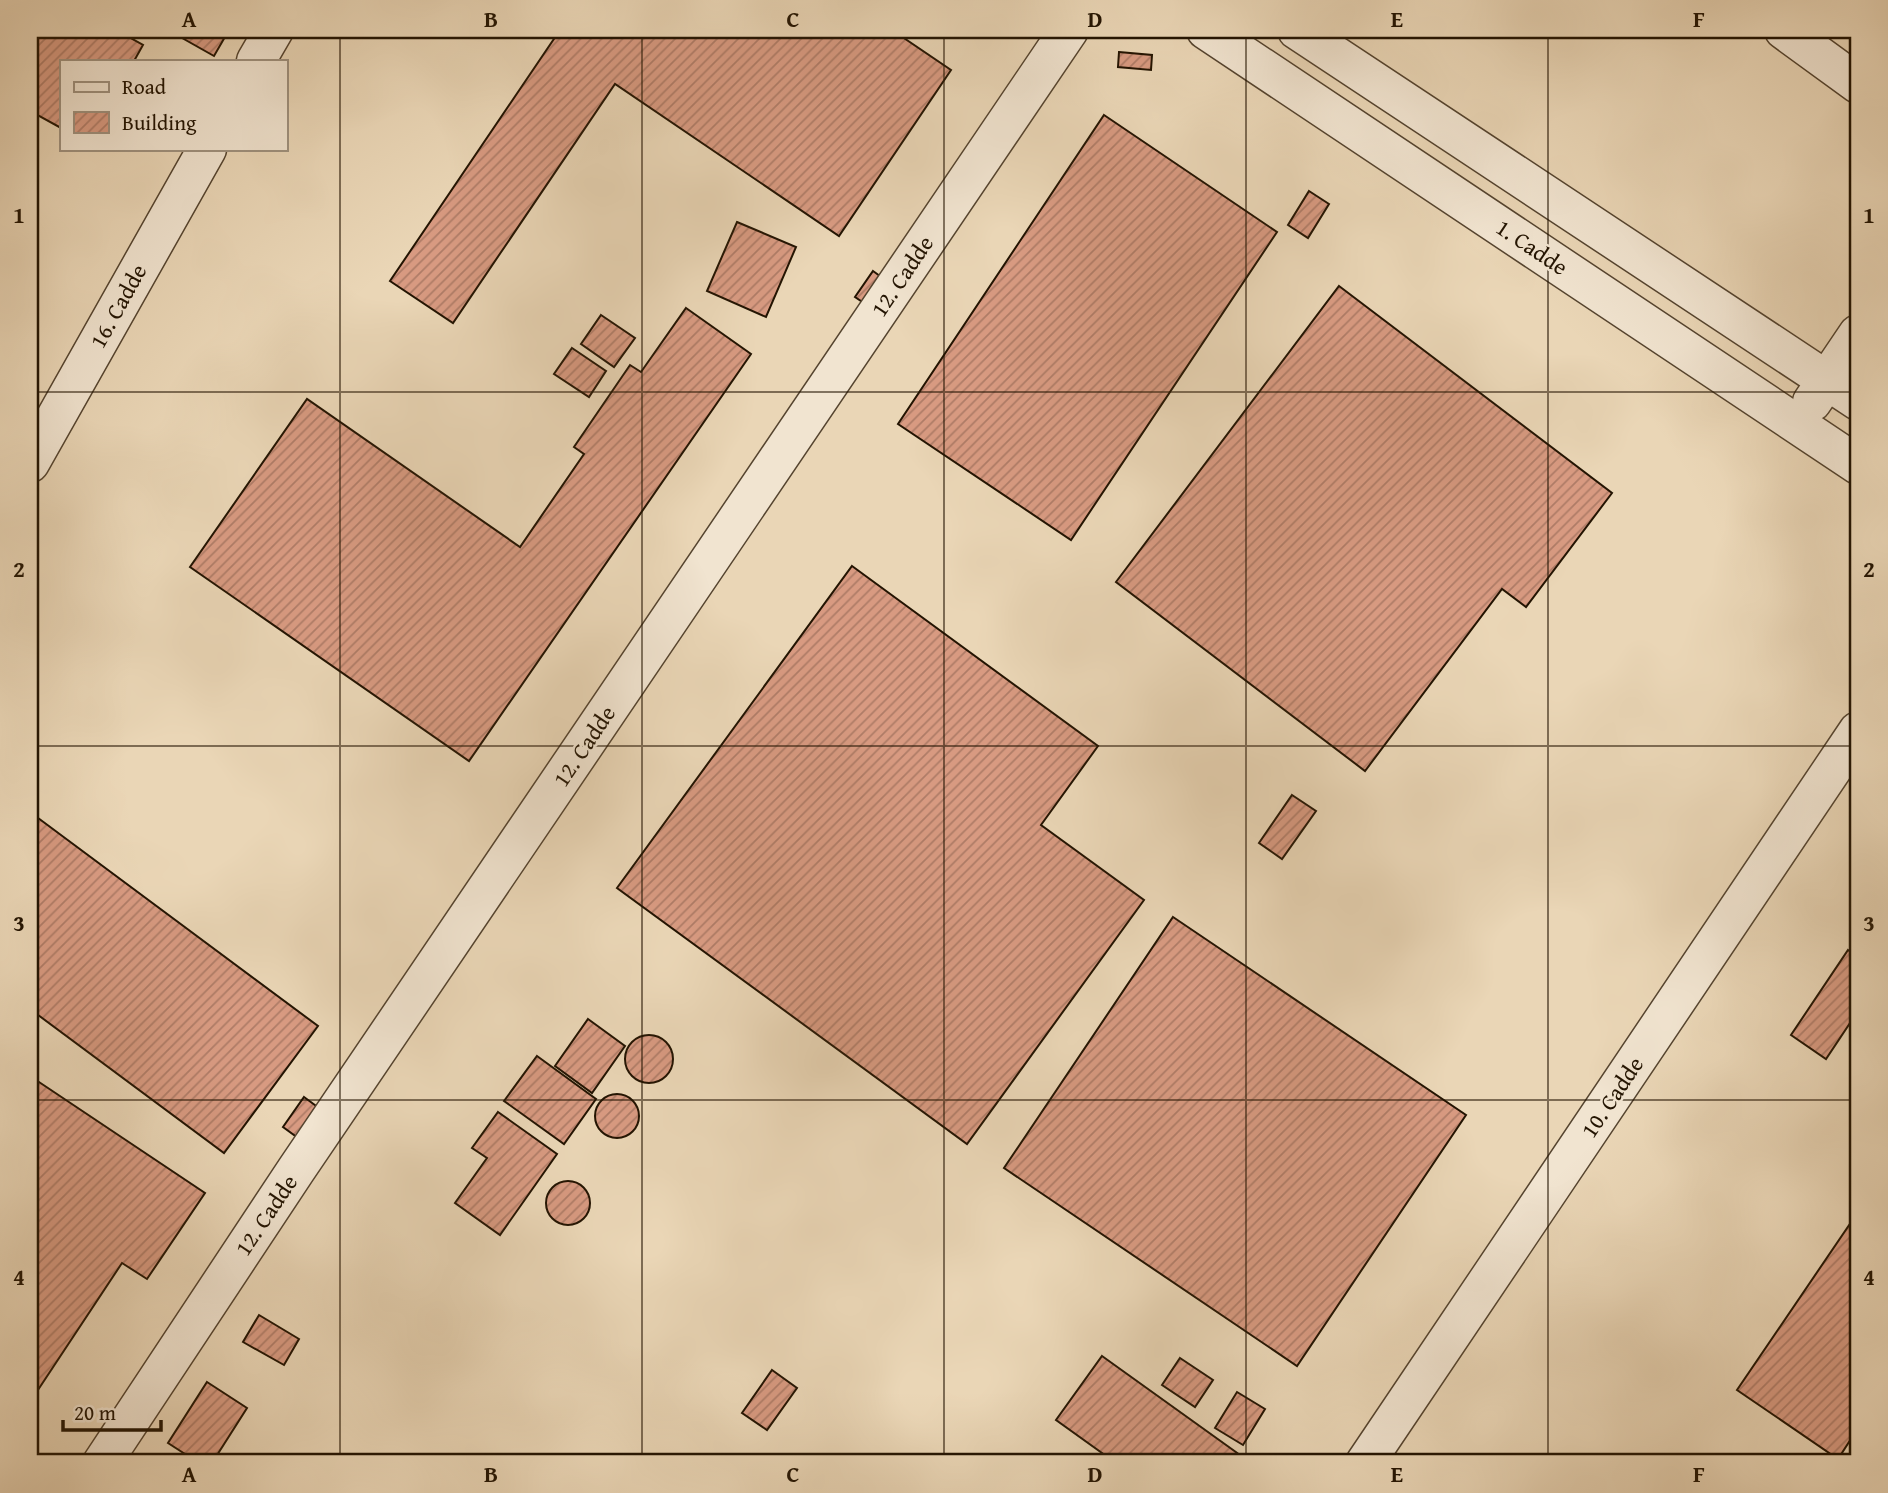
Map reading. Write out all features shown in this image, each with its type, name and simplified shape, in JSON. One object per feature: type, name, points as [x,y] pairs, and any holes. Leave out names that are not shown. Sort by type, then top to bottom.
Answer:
[{"type":"street","points":[[257,60],[274,30]]},
{"type":"street","name":"12. Cadde","points":[[102,1463],[304,1158],[1069,30]]},
{"type":"street","name":"1. Cadde","points":[[1206,30],[1858,465]]},
{"type":"street","points":[[1297,30],[1858,401]]},
{"type":"street","points":[[1784,30],[1858,84]]},
{"type":"street","name":"16. Cadde","points":[[30,463],[206,150]]},
{"type":"street","points":[[1798,425],[1858,334]]},
{"type":"street","name":"10. Cadde","points":[[1365,1463],[1858,731]]},
{"type":"building","points":[[30,30],[116,30],[143,45],[135,60],[60,60],[60,127],[30,111]]},
{"type":"building","points":[[168,30],[229,30],[214,56]]},
{"type":"building","points":[[560,30],[892,30],[951,70],[839,236],[615,84],[453,323],[390,281]]},
{"type":"building","points":[[1119,52],[1152,55],[1151,70],[1118,67]]},
{"type":"building","points":[[1104,115],[1277,232],[1071,540],[898,424]]},
{"type":"building","points":[[1309,191],[1329,204],[1308,238],[1288,225]]},
{"type":"building","points":[[737,222],[796,247],[766,317],[707,291]]},
{"type":"building","points":[[873,271],[884,279],[867,305],[855,297]]},
{"type":"building","points":[[1339,286],[1612,493],[1526,607],[1502,589],[1365,771],[1116,582]]},
{"type":"building","points":[[686,308],[751,354],[469,761],[190,567],[307,399],[520,547],[584,454],[574,447],[630,365],[641,372]]},
{"type":"building","points":[[601,315],[635,338],[614,367],[581,344]]},
{"type":"building","points":[[572,348],[606,371],[589,397],[554,374]]},
{"type":"building","points":[[852,566],[1098,746],[1041,825],[1144,900],[967,1144],[617,888]]},
{"type":"building","points":[[1292,795],[1316,811],[1282,859],[1259,843]]},
{"type":"building","points":[[30,812],[318,1026],[224,1153],[30,1009]]},
{"type":"building","points":[[1173,917],[1466,1115],[1297,1366],[1004,1168]]},
{"type":"building","points":[[1848,950],[1858,957],[1858,1011],[1826,1059],[1791,1035]]},
{"type":"building","points":[[588,1019],[625,1046],[592,1093],[555,1066]]},
{"type":"building","points":[[649,1035],[666,1042],[673,1059],[666,1076],[649,1083],[632,1076],[625,1059],[632,1042]]},
{"type":"building","points":[[537,1056],[596,1099],[564,1144],[504,1101]]},
{"type":"building","points":[[30,1076],[205,1193],[147,1279],[122,1263],[30,1402]]},
{"type":"building","points":[[617,1094],[626,1095],[633,1100],[638,1107],[638,1125],[633,1132],[626,1137],[617,1138],[608,1137],[601,1132],[596,1125],[595,1116],[596,1107],[601,1100],[608,1095]]},
{"type":"building","points":[[304,1097],[327,1114],[305,1143],[283,1127]]},
{"type":"building","points":[[498,1112],[557,1154],[500,1235],[455,1203],[487,1158],[472,1148]]},
{"type":"building","points":[[568,1181],[584,1187],[590,1203],[584,1219],[568,1225],[552,1219],[546,1203],[552,1187]]},
{"type":"building","points":[[1858,1212],[1858,1428],[1838,1459],[1737,1390]]},
{"type":"building","points":[[259,1315],[299,1339],[284,1365],[243,1342]]},
{"type":"building","points":[[1102,1356],[1240,1455],[1235,1463],[1116,1463],[1056,1420]]},
{"type":"building","points":[[1180,1358],[1213,1380],[1195,1407],[1162,1385]]},
{"type":"building","points":[[772,1370],[797,1388],[767,1430],[742,1413]]},
{"type":"building","points":[[207,1382],[247,1408],[212,1463],[199,1463],[168,1443]]},
{"type":"building","points":[[1237,1392],[1265,1409],[1243,1445],[1215,1428]]}]
